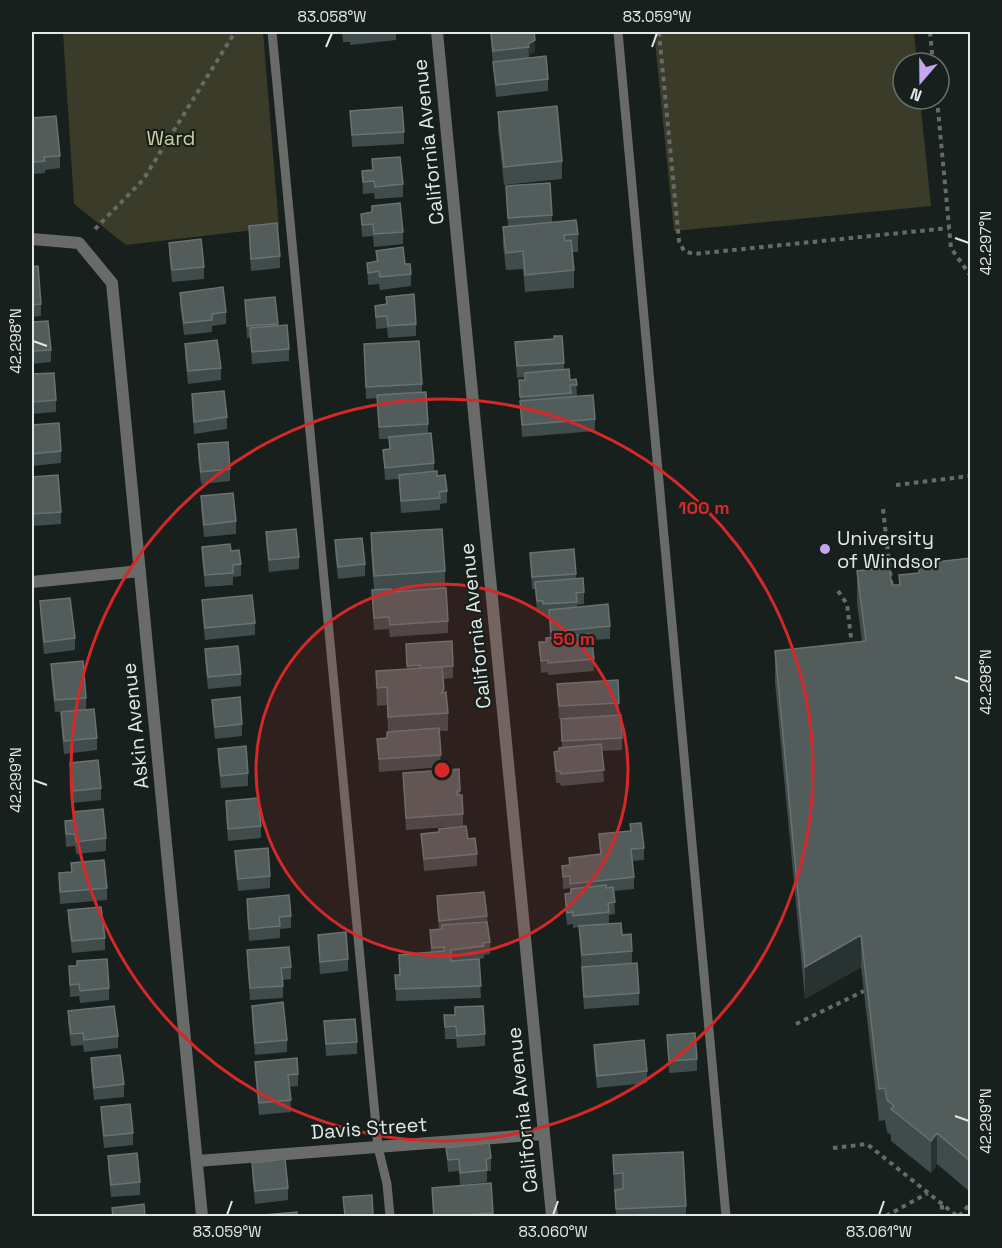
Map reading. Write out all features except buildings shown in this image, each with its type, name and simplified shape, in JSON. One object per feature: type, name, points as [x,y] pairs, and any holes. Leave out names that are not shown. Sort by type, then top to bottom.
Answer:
[{"type":"street","name":"California Avenue","points":[[437,32],[552,1216]]},
{"type":"street","name":"Askin Avenue","points":[[32,239],[78,243],[112,283],[202,1216]]},
{"type":"street","points":[[32,582],[140,572]]},
{"type":"street","name":"Davis Street","points":[[197,1161],[544,1134]]},
{"type":"lane","points":[[272,32],[378,1147],[387,1184],[390,1216]]},
{"type":"lane","points":[[618,32],[726,1216]]},
{"type":"path","points":[[95,229],[143,180],[235,32]]},
{"type":"path","points":[[659,32],[679,241],[684,251],[694,254],[950,228]]},
{"type":"path","points":[[930,32],[932,51]]},
{"type":"path","points":[[938,111],[951,248],[970,275]]},
{"type":"path","points":[[896,485],[970,476]]},
{"type":"path","points":[[883,509],[893,595]]},
{"type":"path","points":[[838,591],[847,604],[852,651]]},
{"type":"path","points":[[796,1024],[864,991]]},
{"type":"path","points":[[833,1148],[867,1144],[958,1216],[970,1204]]},
{"type":"path","points":[[886,1216],[928,1193]]},
{"type":"path","points":[[942,1205],[942,1216]]},
{"type":"green space","name":"Ward","points":[[63,32],[263,32],[279,227],[126,245],[74,204]]},
{"type":"green space","points":[[654,32],[914,32],[916,51],[891,51],[891,111],[921,111],[931,206],[674,231]]},
{"type":"place","name":"University of Windsor","points":[[825,549]]}]
